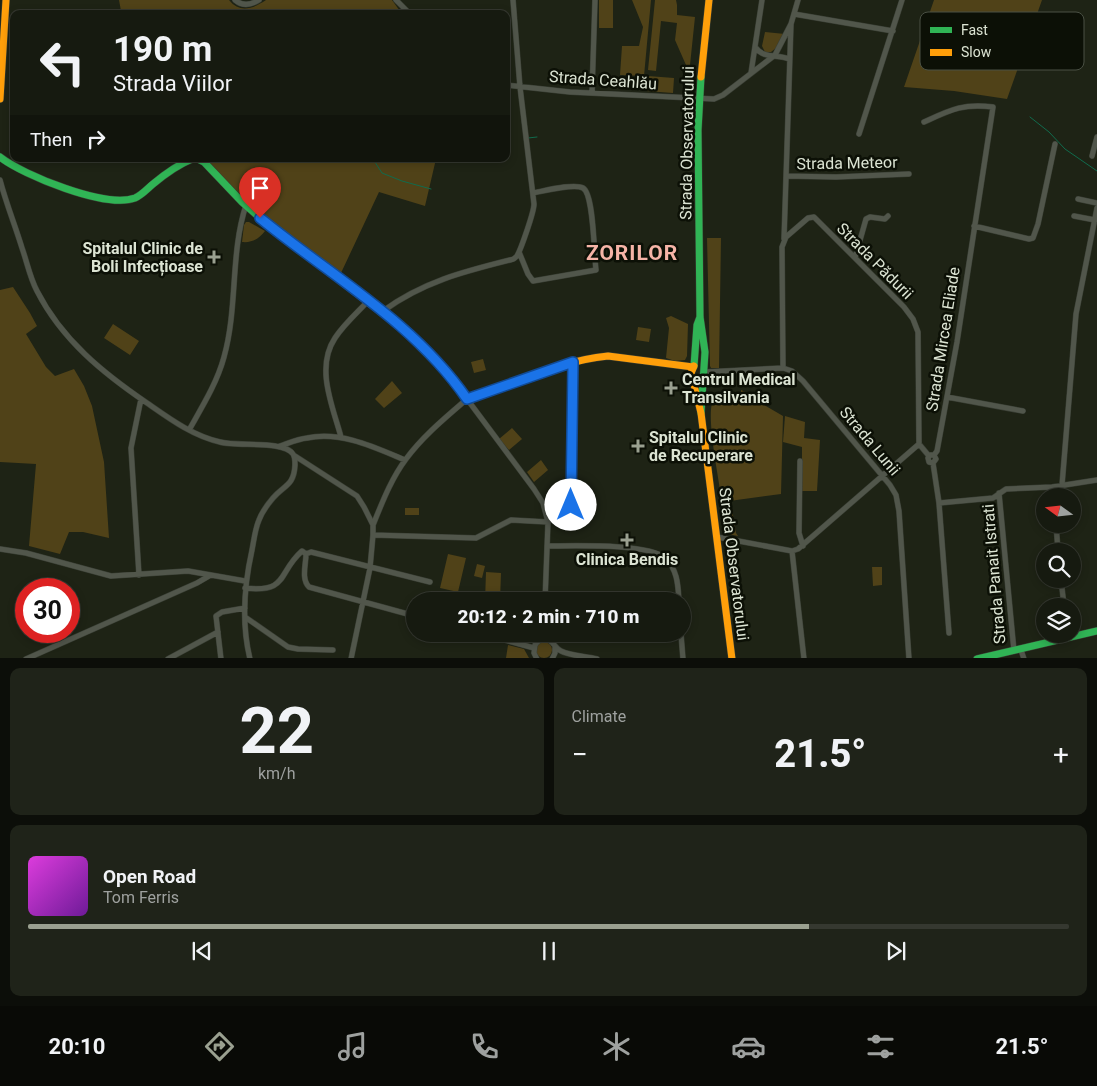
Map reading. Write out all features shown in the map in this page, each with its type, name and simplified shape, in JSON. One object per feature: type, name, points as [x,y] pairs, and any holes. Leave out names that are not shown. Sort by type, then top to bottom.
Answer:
[{"type":"street","points":[[0,99],[6,0]]},
{"type":"street","points":[[235,0],[246,5],[259,0]]},
{"type":"street","points":[[396,0],[406,10]]},
{"type":"street","points":[[383,312],[405,297],[434,282],[458,272],[514,259],[519,252],[533,215],[534,204],[520,87],[513,0]]},
{"type":"street","points":[[592,93],[594,0]]},
{"type":"street","name":"Strada Observatorului","points":[[701,412],[705,372],[703,326],[700,317],[698,140],[699,99],[709,0]]},
{"type":"street","points":[[751,73],[762,0]]},
{"type":"street","name":"Strada Meteor","points":[[784,238],[791,24],[798,0]]},
{"type":"street","points":[[859,134],[902,0]]},
{"type":"street","points":[[794,14],[893,31]]},
{"type":"street","points":[[775,55],[791,24]]},
{"type":"street","points":[[756,48],[763,54],[789,59]]},
{"type":"street","name":"Strada Ceahlău","points":[[510,86],[592,93],[714,99],[775,55]]},
{"type":"street","name":"Strada Mircea Eliade","points":[[924,122],[968,105],[993,107],[947,397],[937,451],[932,455],[936,459],[934,463],[949,633]]},
{"type":"street","points":[[1092,156],[1097,137]]},
{"type":"street","points":[[974,226],[1029,239],[1033,238],[1038,224],[1054,144]]},
{"type":"street","points":[[0,157],[18,170],[66,189],[94,197],[123,200],[135,198],[185,162]]},
{"type":"street","points":[[204,162],[246,205],[403,328],[431,356],[467,399],[539,496],[546,510],[548,546],[545,592]]},
{"type":"street","name":"Strada Meteor","points":[[786,176],[909,174]]},
{"type":"street","points":[[0,180],[34,283],[44,304],[60,328],[77,348],[92,362],[142,399],[189,430],[221,442],[280,446],[305,438],[340,437],[373,446],[405,460]]},
{"type":"street","points":[[519,252],[529,277],[534,280],[596,270],[590,202],[586,190],[575,186],[533,193]]},
{"type":"street","points":[[1078,199],[1097,203]]},
{"type":"street","points":[[189,430],[216,379],[224,358],[232,313],[240,226],[246,205]]},
{"type":"street","points":[[1062,485],[1076,314],[1097,208]]},
{"type":"street","points":[[855,258],[866,219],[870,217],[883,220],[888,216]]},
{"type":"street","points":[[1074,216],[1095,220]]},
{"type":"street","name":"Strada Pădurii","points":[[784,238],[808,218],[814,217],[904,307],[915,323],[918,352],[919,444]]},
{"type":"street","points":[[705,372],[782,368],[782,247],[784,238]]},
{"type":"street","points":[[1090,242],[1097,244]]},
{"type":"street","points":[[340,437],[328,387],[326,366],[328,354],[331,344],[338,333],[369,300]]},
{"type":"street","name":"Strada Observatorului","points":[[700,317],[690,368],[701,412],[732,658]]},
{"type":"street","points":[[373,525],[405,460],[428,432],[467,399],[573,362],[596,356],[608,356],[690,368],[700,365],[705,372]]},
{"type":"street","points":[[555,510],[571,505],[573,362]]},
{"type":"street","points":[[690,368],[698,379],[702,378],[705,372]]},
{"type":"street","name":"Strada Lunii","points":[[782,368],[792,371],[803,380],[894,490],[899,511],[909,658]]},
{"type":"street","points":[[947,397],[1023,411]]},
{"type":"street","points":[[139,575],[131,448],[142,399]]},
{"type":"street","points":[[717,537],[792,551],[803,546],[919,444],[932,455]]},
{"type":"street","points":[[280,446],[356,496],[373,525],[374,535],[370,568],[351,658]]},
{"type":"street","points":[[250,658],[245,630],[245,581],[258,522],[265,507],[291,481],[294,475],[294,456]]},
{"type":"street","points":[[800,461],[799,533],[803,546]]},
{"type":"street","points":[[938,502],[993,498],[1006,489],[1052,487],[1097,480]]},
{"type":"street","name":"Strada Panait Istrati","points":[[999,493],[1018,651],[1024,658]]},
{"type":"street","points":[[374,535],[476,538],[511,520],[548,522]]},
{"type":"street","points":[[548,546],[614,548],[654,552],[667,559],[676,574],[678,592]]},
{"type":"street","points":[[0,549],[26,553],[105,575],[139,575],[188,571],[245,581]]},
{"type":"street","points":[[792,551],[804,658]]},
{"type":"street","points":[[245,588],[265,589],[276,584],[304,552],[312,552],[430,582]]},
{"type":"street","points":[[304,552],[307,586],[406,614]]},
{"type":"street","points":[[26,658],[209,576]]},
{"type":"street","points":[[221,658],[215,618],[222,612],[245,608]]},
{"type":"street","points":[[245,617],[288,647],[333,650]]},
{"type":"street","points":[[1081,634],[1097,631]]},
{"type":"street","points":[[168,658],[218,632]]},
{"type":"street","points":[[512,642],[534,648]]},
{"type":"street","points":[[537,642],[534,648],[537,658]]},
{"type":"street","points":[[552,642],[555,648],[552,658]]},
{"type":"street","points":[[682,642],[683,658]]},
{"type":"street","points":[[977,658],[1018,651],[1044,643]]},
{"type":"street","points":[[555,648],[565,653],[596,658]]},
{"type":"street","points":[[552,658],[559,658]]},
{"type":"shaded area","points":[[119,0],[229,0],[238,7],[247,8],[266,0],[392,0],[399,10],[121,10]]},
{"type":"shaded area","points":[[599,0],[613,0],[613,28],[599,28]]},
{"type":"shaded area","points":[[632,0],[651,0],[644,76],[620,75],[622,46],[639,46],[643,27]]},
{"type":"shaded area","points":[[655,0],[676,0],[677,15],[695,17],[690,65],[686,65],[675,40],[677,23],[661,21],[656,71],[648,70]]},
{"type":"shaded area","points":[[934,0],[1042,0],[1038,12],[930,12]]},
{"type":"shaded area","points":[[765,32],[785,34],[771,52],[765,52],[762,46]]},
{"type":"shaded area","points":[[920,41],[920,70],[1017,70],[1007,99],[954,91],[904,87]]},
{"type":"shaded area","points":[[648,76],[674,78],[673,93],[646,91]]},
{"type":"shaded area","points":[[207,162],[435,162],[425,206],[379,192],[341,273],[259,213]]},
{"type":"shaded area","points":[[246,222],[265,231],[255,240],[242,242]]},
{"type":"shaded area","points":[[707,238],[721,238],[719,368],[711,368],[710,366]]},
{"type":"shaded area","points":[[13,287],[37,326],[26,334],[46,367],[55,376],[74,369],[84,386],[92,406],[104,462],[109,538],[83,532],[69,532],[60,554],[29,546],[36,464],[0,462],[0,290]]},
{"type":"shaded area","points":[[671,316],[688,324],[687,356],[685,360],[675,361],[666,358],[669,328],[666,318]]},
{"type":"shaded area","points":[[113,324],[139,341],[130,355],[104,338]]},
{"type":"shaded area","points":[[638,327],[651,329],[649,342],[636,340]]},
{"type":"shaded area","points":[[483,359],[486,370],[474,373],[471,362]]},
{"type":"shaded area","points":[[392,381],[402,393],[384,408],[375,399]]},
{"type":"shaded area","points":[[741,390],[761,399],[759,402],[783,416],[781,494],[722,502],[712,437],[712,403],[741,401]]},
{"type":"shaded area","points":[[785,416],[805,422],[804,438],[820,440],[817,491],[802,491],[802,447],[783,442]]},
{"type":"shaded area","points":[[512,428],[522,439],[509,450],[499,439]]},
{"type":"shaded area","points":[[541,460],[548,470],[534,482],[527,472]]},
{"type":"shaded area","points":[[559,497],[559,506],[553,509],[555,517],[549,518],[546,505]]},
{"type":"shaded area","points":[[731,503],[738,536],[728,534],[723,504]]},
{"type":"shaded area","points":[[405,508],[419,508],[419,515],[405,515]]},
{"type":"shaded area","points":[[448,554],[466,558],[458,592],[440,588]]},
{"type":"shaded area","points":[[477,564],[485,566],[482,578],[474,576]]},
{"type":"shaded area","points":[[872,567],[882,567],[882,585],[873,586]]},
{"type":"shaded area","points":[[486,572],[501,573],[500,592],[485,592]]},
{"type":"shaded area","points":[[544,642],[550,644],[550,656],[544,658],[538,656],[536,650],[538,644]]},
{"type":"shaded area","points":[[508,645],[524,649],[529,658],[506,658]]},
{"type":"waterway","points":[[1030,117],[1049,132],[1065,149],[1097,171]]},
{"type":"waterway","points":[[528,138],[537,137]]},
{"type":"waterway","points":[[375,162],[382,173],[431,189]]},
{"type":"traffic: fast","points":[[701,77],[698,130],[700,317],[705,352],[701,413]]},
{"type":"traffic: fast","points":[[0,157],[45,181],[86,195],[122,200],[138,197],[171,170],[185,162]]},
{"type":"traffic: fast","points":[[204,162],[242,202],[267,224],[399,326],[446,373],[467,399],[471,398]]},
{"type":"traffic: fast","points":[[694,366],[697,325],[700,317]]},
{"type":"traffic: fast","points":[[981,658],[1097,631]]},
{"type":"traffic: slow","points":[[0,99],[6,0]]},
{"type":"traffic: slow","points":[[701,77],[709,0]]},
{"type":"traffic: slow","points":[[471,398],[556,367],[591,358],[608,356],[693,367]]},
{"type":"traffic: slow","points":[[694,366],[691,373],[701,413],[732,658]]},
{"type":"place","name":"Spitalul Clinic de Boli Infecțioase","points":[[214,257]]},
{"type":"place","name":"Centrul Medical Transilvania","points":[[671,388]]},
{"type":"place","name":"Spitalul Clinic de Recuperare","points":[[638,446]]},
{"type":"place","name":"Clinica Bendis","points":[[627,540]]},
{"type":"district","name":"ZORILOR","points":[[632,253]]},
{"type":"route","points":[[260,218],[392,318],[431,356],[467,399],[573,362],[571,505]]}]
